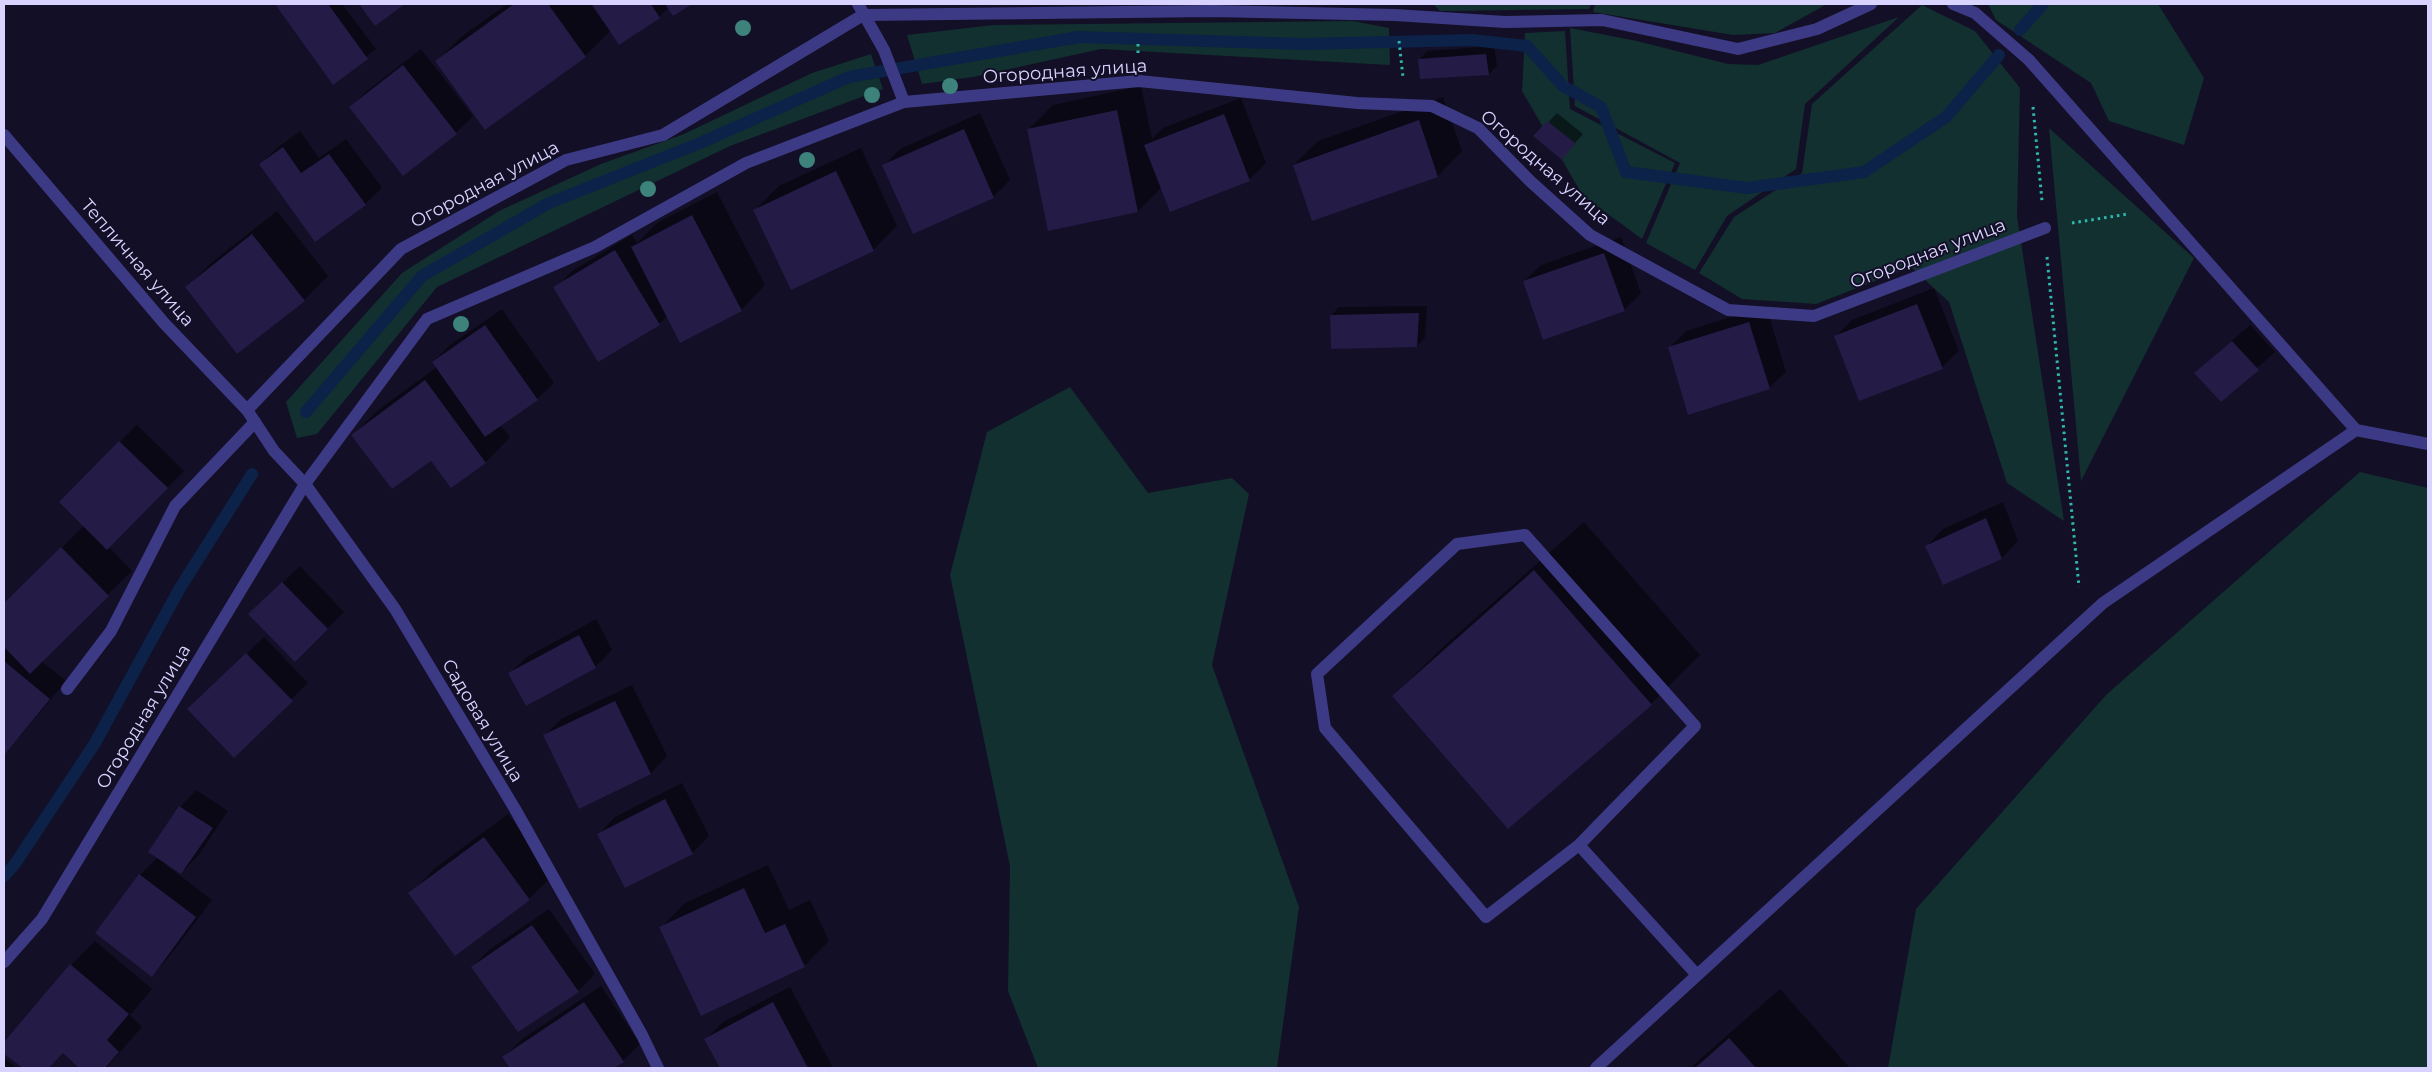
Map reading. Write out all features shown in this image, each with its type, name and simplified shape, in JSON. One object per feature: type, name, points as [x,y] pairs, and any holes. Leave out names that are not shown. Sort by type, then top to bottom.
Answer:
[{"type":"street","points":[[904,102],[884,50],[861,9],[1396,14],[1505,22],[1602,20],[1738,49],[1817,28],[1871,4]]},
{"type":"street","points":[[1953,4],[1975,13],[2029,60],[2356,430],[2428,444]]},
{"type":"street","name":"Огородная улица","points":[[247,410],[401,249],[566,160],[663,135],[861,9]]},
{"type":"street","name":"Огородная улица","points":[[4,962],[42,919],[305,484],[427,319],[595,247],[746,163],[904,102],[1139,81],[1357,103],[1432,106],[1478,128],[1530,182],[1590,235],[1728,310],[1814,316],[2045,228]]},
{"type":"street","name":"Тепличная улица","points":[[4,135],[164,323],[247,410]]},
{"type":"street","name":"Садовая улица","points":[[247,410],[274,451],[305,484],[395,609],[515,809],[642,1035],[658,1068]]},
{"type":"street","points":[[67,689],[111,631],[175,506],[255,422]]},
{"type":"street","points":[[1596,1068],[2103,603],[2356,430]]},
{"type":"street","points":[[1525,536],[1695,726],[1579,845],[1486,917],[1324,728],[1317,674],[1457,544],[1525,536]]},
{"type":"street","points":[[1579,845],[1698,975]]},
{"type":"path","points":[[2029,60],[2083,623]]},
{"type":"path","points":[[2045,228],[2160,208]]},
{"type":"green space","points":[[1433,4],[1591,4],[1589,9],[1440,11]]},
{"type":"green space","points":[[1595,4],[1827,4],[1775,33],[1733,35],[1593,12]]},
{"type":"green space","points":[[1988,4],[2158,4],[2204,78],[2184,145],[2109,121],[2091,83],[1996,20]]},
{"type":"green space","points":[[1922,5],[1975,31],[2020,88],[2017,216],[2064,521],[2007,483],[1949,302],[1911,267],[1816,304],[1742,299],[1699,273],[1734,217],[1802,173],[1812,104]]},
{"type":"green space","points":[[1899,17],[1805,104],[1796,169],[1727,216],[1695,270],[1646,243],[1680,163],[1575,106],[1570,28],[1637,41],[1728,64],[1758,65]]},
{"type":"green space","points":[[1353,21],[1389,28],[1390,65],[1101,49],[973,77],[922,84],[907,35],[993,25]]},
{"type":"green space","points":[[1565,31],[1570,109],[1675,163],[1642,239],[1583,196],[1522,91],[1525,33]]},
{"type":"green space","points":[[871,54],[883,89],[730,146],[437,287],[317,434],[297,438],[286,402],[402,273],[499,211],[601,164],[684,134],[812,73]]},
{"type":"green space","points":[[2049,128],[2194,258],[2081,481]]},
{"type":"green space","points":[[1070,387],[1148,493],[1232,478],[1249,494],[1212,665],[1299,907],[1277,1068],[1038,1068],[1008,991],[1010,866],[950,575],[987,432]]},
{"type":"green space","points":[[2360,472],[2428,488],[2428,1068],[1888,1068],[1916,909],[2107,694]]},
{"type":"building","points":[[275,4],[328,4],[368,59],[333,85]]},
{"type":"building","points":[[359,4],[405,4],[375,26]]},
{"type":"building","points":[[514,4],[548,4],[586,57],[485,130],[435,61]]},
{"type":"building","points":[[592,4],[651,4],[660,18],[619,45]]},
{"type":"building","points":[[665,4],[692,4],[673,16]]},
{"type":"building","points":[[1486,54],[1489,75],[1420,79],[1418,59]]},
{"type":"building","points":[[403,65],[457,134],[403,176],[349,107]]},
{"type":"building","points":[[1117,110],[1138,212],[1048,231],[1027,129]]},
{"type":"building","points":[[1224,114],[1250,181],[1170,212],[1144,145]]},
{"type":"building","points":[[1419,120],[1438,177],[1312,221],[1293,165]]},
{"type":"building","points":[[1547,121],[1575,143],[1562,160],[1533,136]]},
{"type":"building","points":[[964,129],[994,198],[913,234],[882,165]]},
{"type":"building","points":[[283,147],[301,173],[329,154],[366,205],[315,242],[259,164]]},
{"type":"building","points":[[836,171],[874,251],[791,290],[753,210]]},
{"type":"building","points":[[692,215],[742,311],[680,343],[631,247]]},
{"type":"building","points":[[252,234],[305,301],[237,354],[185,287]]},
{"type":"building","points":[[615,250],[660,325],[598,362],[553,287]]},
{"type":"building","points":[[1604,253],[1625,311],[1543,340],[1523,281]]},
{"type":"building","points":[[1917,304],[1943,369],[1859,401],[1834,336]]},
{"type":"building","points":[[1419,313],[1417,347],[1331,349],[1330,315]]},
{"type":"building","points":[[1749,322],[1770,389],[1688,415],[1668,347]]},
{"type":"building","points":[[485,325],[538,400],[485,437],[432,362]]},
{"type":"building","points":[[2232,341],[2259,370],[2221,402],[2194,373]]},
{"type":"building","points":[[425,380],[486,463],[451,488],[431,461],[392,489],[351,435]]},
{"type":"building","points":[[119,441],[168,488],[107,550],[59,502]]},
{"type":"building","points":[[1986,518],[2002,559],[1943,585],[1925,546]]},
{"type":"building","points":[[61,547],[109,596],[30,674],[4,647],[4,603]]},
{"type":"building","points":[[1534,570],[1652,705],[1508,829],[1392,696]]},
{"type":"building","points":[[282,582],[328,629],[295,662],[248,614]]},
{"type":"building","points":[[579,635],[596,668],[526,706],[508,673]]},
{"type":"building","points":[[246,653],[293,701],[234,758],[187,709]]},
{"type":"building","points":[[4,661],[50,699],[5,754],[4,753]]},
{"type":"building","points":[[615,701],[651,774],[579,809],[543,735]]},
{"type":"building","points":[[665,799],[693,854],[625,888],[597,834]]},
{"type":"building","points":[[179,806],[213,828],[181,874],[148,852]]},
{"type":"building","points":[[484,837],[530,900],[455,956],[408,893]]},
{"type":"building","points":[[139,874],[196,917],[152,977],[95,933]]},
{"type":"building","points":[[744,888],[765,933],[785,924],[805,967],[701,1016],[659,927]]},
{"type":"building","points":[[532,925],[579,992],[518,1032],[471,967]]},
{"type":"building","points":[[70,964],[129,1014],[107,1040],[119,1052],[105,1068],[79,1068],[63,1053],[49,1068],[23,1068],[4,1054],[4,1042]]},
{"type":"building","points":[[584,1002],[624,1062],[614,1068],[510,1068],[502,1057]]},
{"type":"building","points":[[773,1002],[808,1068],[720,1068],[704,1039]]},
{"type":"building","points":[[1729,1038],[1756,1068],[1695,1068]]},
{"type":"waterway","points":[[2020,30],[2043,4]]},
{"type":"waterway","points":[[306,412],[422,276],[549,203],[700,143],[849,77],[1079,37],[1303,44],[1472,40],[1527,46],[1563,86],[1601,107],[1626,172],[1747,188],[1864,172],[1946,117],[1999,55]]},
{"type":"waterway","points":[[4,876],[15,864],[95,743],[180,588],[252,474]]}]
